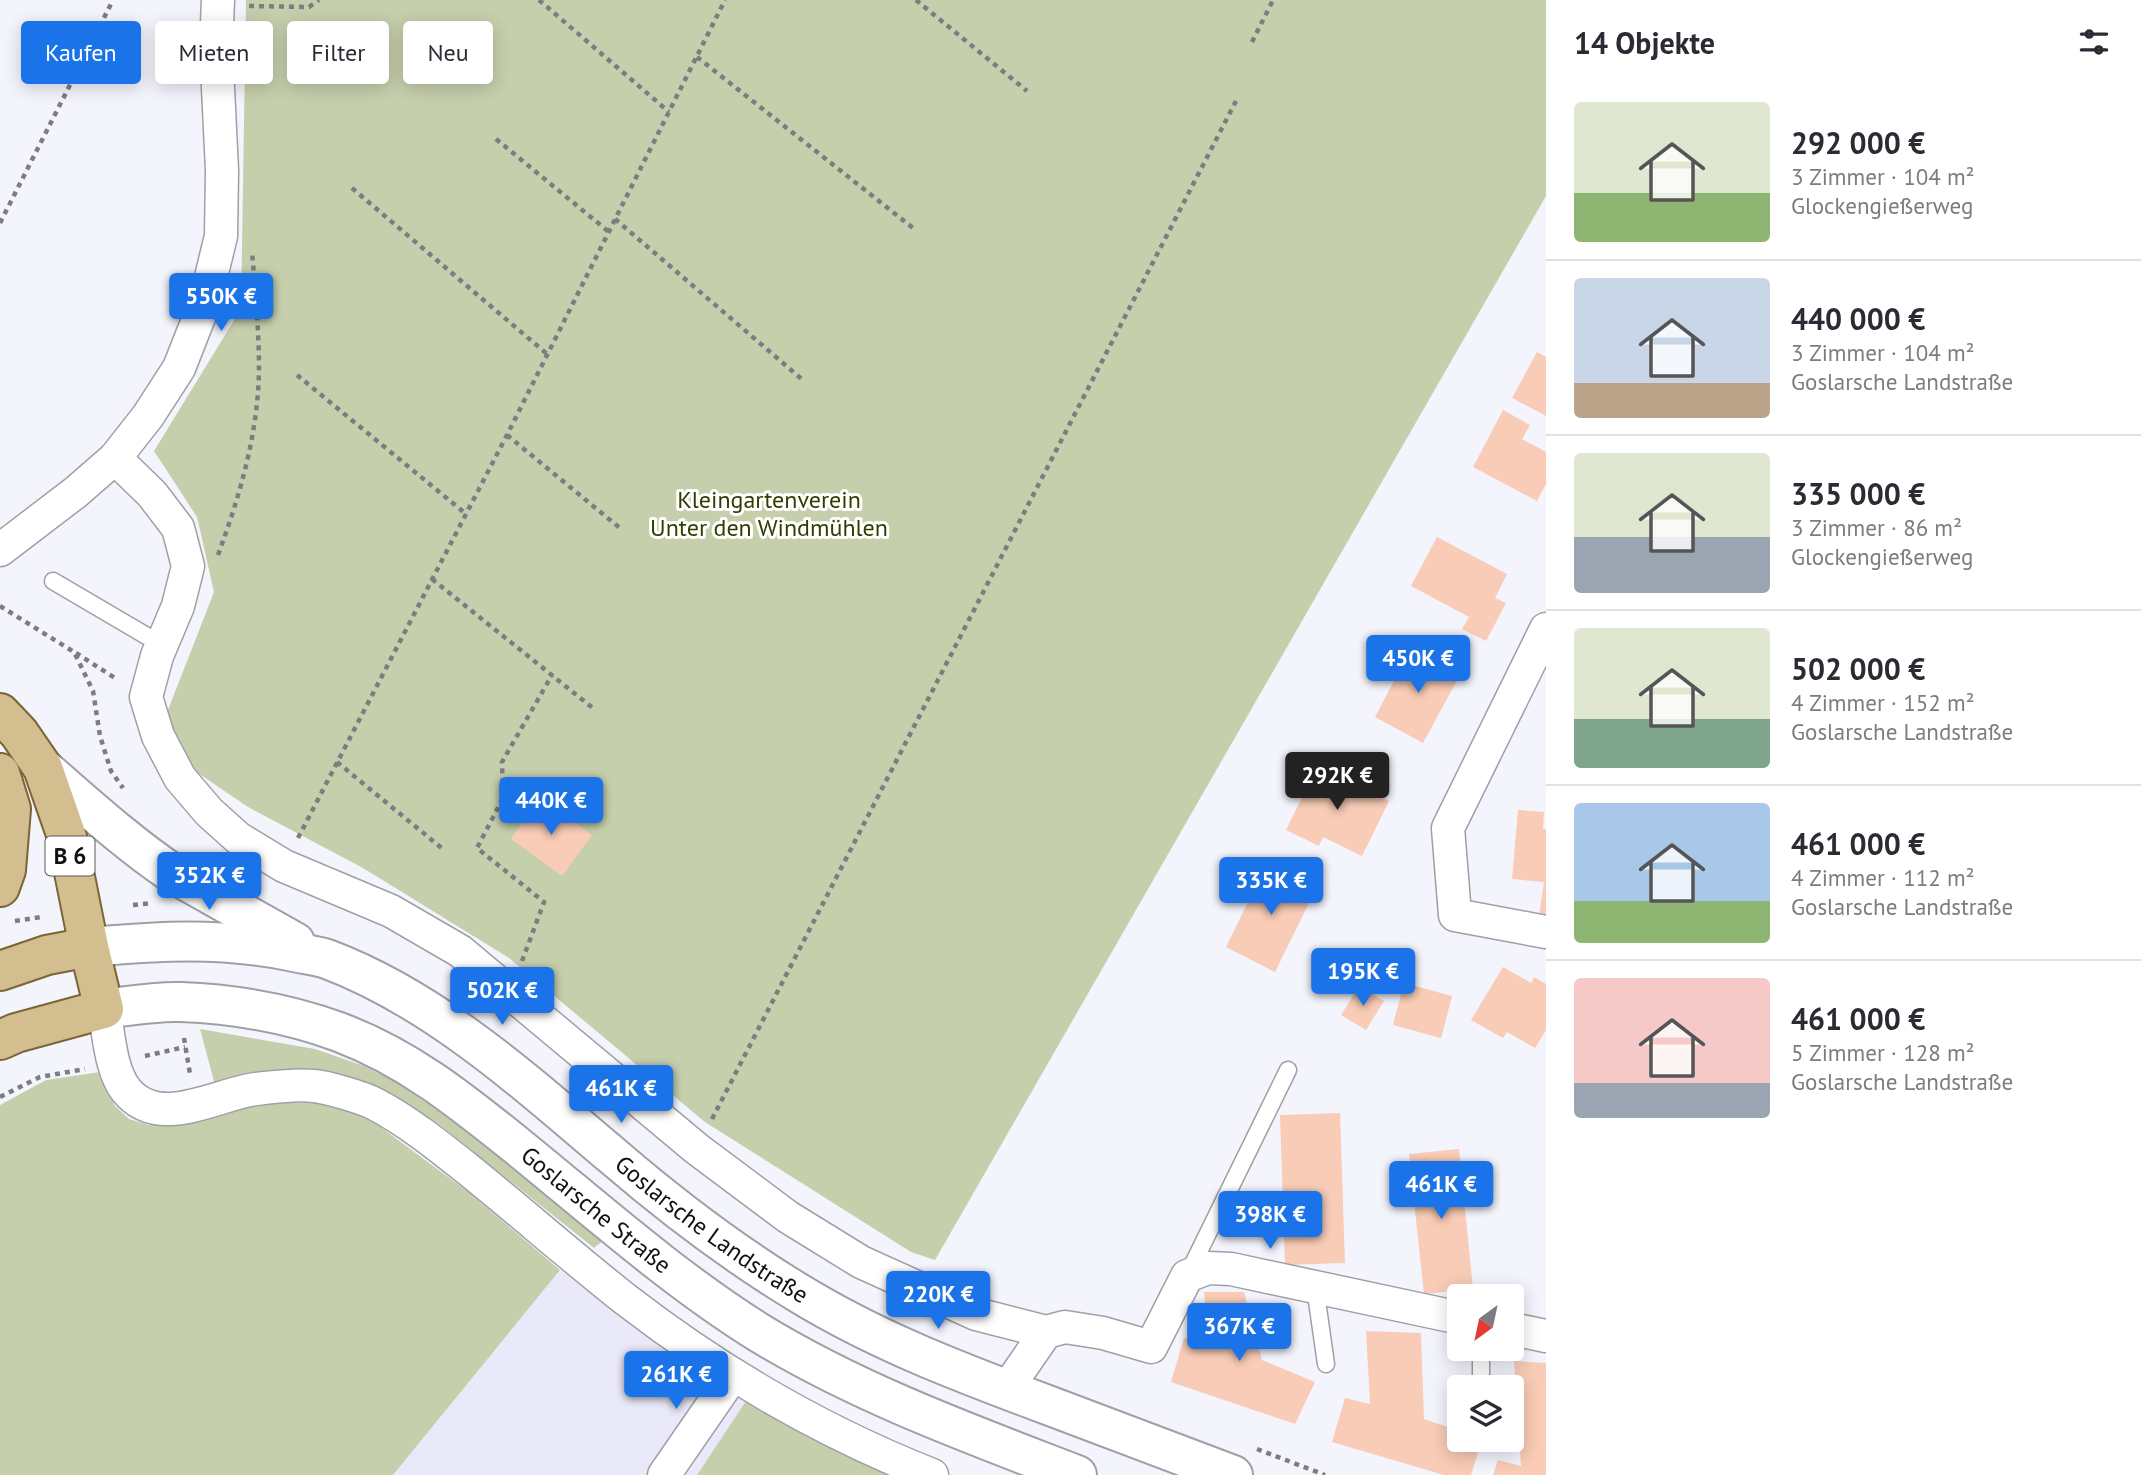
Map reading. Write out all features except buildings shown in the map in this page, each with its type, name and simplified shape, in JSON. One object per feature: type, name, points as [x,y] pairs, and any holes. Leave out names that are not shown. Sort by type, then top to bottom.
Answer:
[{"type":"main road","name":"B 6","points":[[0,713],[19,733],[43,768],[67,837],[104,1009]]},
{"type":"main road","points":[[43,768],[123,837],[172,873],[324,958]]},
{"type":"main road","points":[[0,773],[11,809],[6,870],[0,887]]},
{"type":"main road","name":"Goslarsche Landstraße","points":[[89,947],[172,940],[248,943],[324,958],[383,985],[437,1017],[530,1087],[676,1207],[741,1255],[847,1322],[912,1353],[1205,1468],[1233,1475]]},
{"type":"main road","points":[[0,971],[47,955],[89,947]]},
{"type":"main road","name":"Goslarsche Straße","points":[[104,1009],[146,1003],[180,1002],[258,1011],[339,1032],[380,1051],[454,1095],[656,1259],[758,1332],[873,1393],[1077,1475]]},
{"type":"main road","points":[[0,1040],[16,1032],[104,1009]]},
{"type":"street","points":[[0,550],[76,492],[115,458],[148,416],[179,368],[205,302],[220,236],[222,170],[216,47],[217,3]]},
{"type":"street","points":[[115,458],[152,494],[178,528],[188,566],[146,697],[158,736],[180,778],[209,812],[238,838],[284,866],[391,911],[460,951],[697,1149],[788,1217],[861,1262],[976,1314],[1046,1332],[1065,1327],[1103,1333],[1151,1347],[1187,1276],[1208,1268],[1231,1269],[1447,1315]]},
{"type":"street","points":[[1546,629],[1448,828],[1455,915],[1546,932]]},
{"type":"street","points":[[104,1009],[121,1081],[136,1099],[152,1107],[175,1109],[254,1089],[314,1086],[373,1103],[437,1144],[626,1300],[733,1375],[832,1430],[932,1475]]},
{"type":"street","points":[[1524,1331],[1546,1336]]},
{"type":"street","points":[[1006,1390],[1046,1332]]},
{"type":"street","points":[[664,1475],[733,1375]]},
{"type":"lane","points":[[53,581],[162,645]]},
{"type":"lane","points":[[1187,1276],[1288,1070]]},
{"type":"lane","points":[[1315,1287],[1326,1364]]},
{"type":"path","points":[[0,223],[113,0]]},
{"type":"path","points":[[217,3],[309,7],[319,0]]},
{"type":"path","points":[[538,0],[669,111]]},
{"type":"path","points":[[284,866],[507,435],[725,0]]},
{"type":"path","points":[[916,0],[1027,91]]},
{"type":"path","points":[[1252,42],[1273,0]]},
{"type":"path","points":[[696,57],[914,228]]},
{"type":"path","points":[[697,1149],[1237,99]]},
{"type":"path","points":[[496,139],[609,232]]},
{"type":"path","points":[[352,188],[547,354]]},
{"type":"path","points":[[615,219],[804,382]]},
{"type":"path","points":[[215,565],[241,492],[253,433],[259,371],[252,238]]},
{"type":"path","points":[[298,375],[466,514]]},
{"type":"path","points":[[507,435],[621,529]]},
{"type":"path","points":[[432,579],[594,709]]},
{"type":"path","points":[[0,606],[146,697]]},
{"type":"path","points":[[74,652],[93,691],[100,736],[111,771],[127,793]]},
{"type":"path","points":[[531,935],[544,902],[477,848],[503,799],[502,762],[552,675]]},
{"type":"path","points":[[337,762],[444,850]]},
{"type":"shaded area","points":[[560,1270],[748,1398],[697,1475],[393,1475]]},
{"type":"green space","name":"Kleingartenverein Unter den Windmühlen","points":[[246,0],[1546,0],[1546,196],[935,1260],[911,1252],[705,1122],[509,958],[363,868],[248,807],[195,771],[166,715],[214,592],[197,517],[154,451],[241,309],[245,84],[273,84],[273,21],[246,21]]},
{"type":"green space","points":[[200,1029],[315,1049],[364,1066],[409,1089],[604,1240],[594,1248],[440,1125],[394,1100],[215,1085]]},
{"type":"green space","points":[[100,1072],[115,1106],[129,1119],[149,1125],[259,1103],[318,1103],[367,1117],[467,1191],[560,1270],[393,1475],[0,1475],[0,1105],[46,1080]]},
{"type":"green space","points":[[748,1398],[895,1475],[697,1475]]}]
